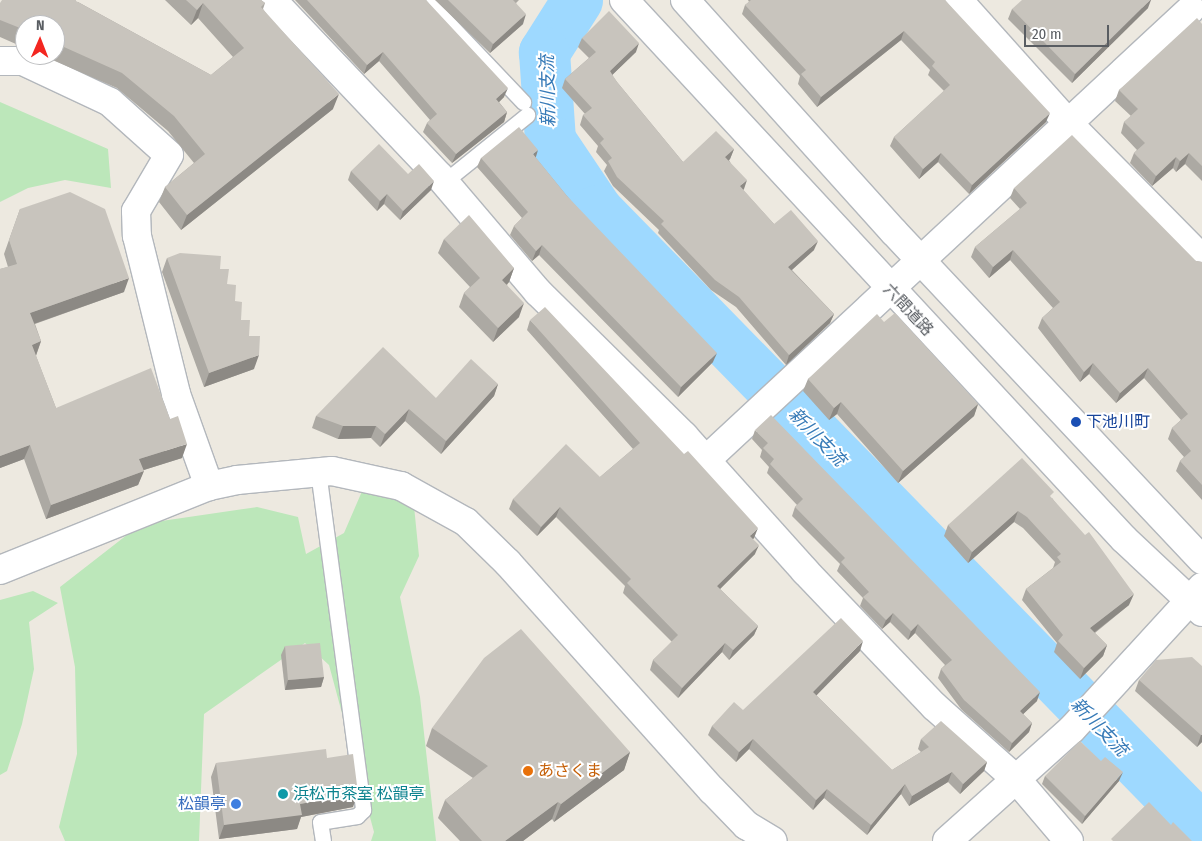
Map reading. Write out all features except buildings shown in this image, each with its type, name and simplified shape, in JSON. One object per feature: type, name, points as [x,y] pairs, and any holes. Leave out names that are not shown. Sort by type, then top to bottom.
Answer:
[{"type":"street","points":[[272,0],[444,182],[538,292],[706,460],[934,706],[1017,780],[1069,841]]},
{"type":"street","name":"六間道路","points":[[624,0],[890,291],[1124,539],[1198,600]]},
{"type":"street","points":[[685,0],[923,262],[1202,560]]},
{"type":"street","points":[[958,0],[1068,123],[1202,259]]},
{"type":"street","points":[[706,460],[785,384],[923,262],[1068,123],[1191,9]]},
{"type":"street","points":[[0,61],[23,61],[110,102],[169,155],[136,211],[137,236],[176,394],[209,486]]},
{"type":"street","points":[[0,570],[209,486],[265,475],[318,471],[354,473],[401,486],[466,522],[579,639],[712,790],[746,825],[773,841]]},
{"type":"street","points":[[952,840],[1072,729],[1098,700],[1198,600]]},
{"type":"lane","points":[[426,0],[525,108],[444,182]]},
{"type":"lane","points":[[318,471],[363,810],[358,816],[320,822],[323,841]]},
{"type":"green space","points":[[0,102],[108,149],[111,188],[65,180],[28,188],[0,202]]},
{"type":"green space","points":[[363,489],[414,506],[419,556],[400,597],[420,697],[436,841],[371,841],[374,832],[329,665],[305,643],[204,714],[199,841],[65,841],[59,827],[77,754],[75,667],[60,587],[141,524],[257,507],[298,517],[306,554],[344,533]]},
{"type":"green space","points":[[33,591],[58,603],[29,622],[34,669],[22,724],[7,771],[0,775],[0,600]]},
{"type":"waterway","name":"新川支流","points":[[577,0],[544,52],[550,140],[597,210],[1202,829]]},
{"type":"place","name":"下池川町","points":[[1076,422]]},
{"type":"place","name":"あさくま","points":[[528,771]]},
{"type":"place","name":"浜松市茶室 松韻亭","points":[[283,794]]},
{"type":"place","name":"松韻亭","points":[[236,804]]}]
